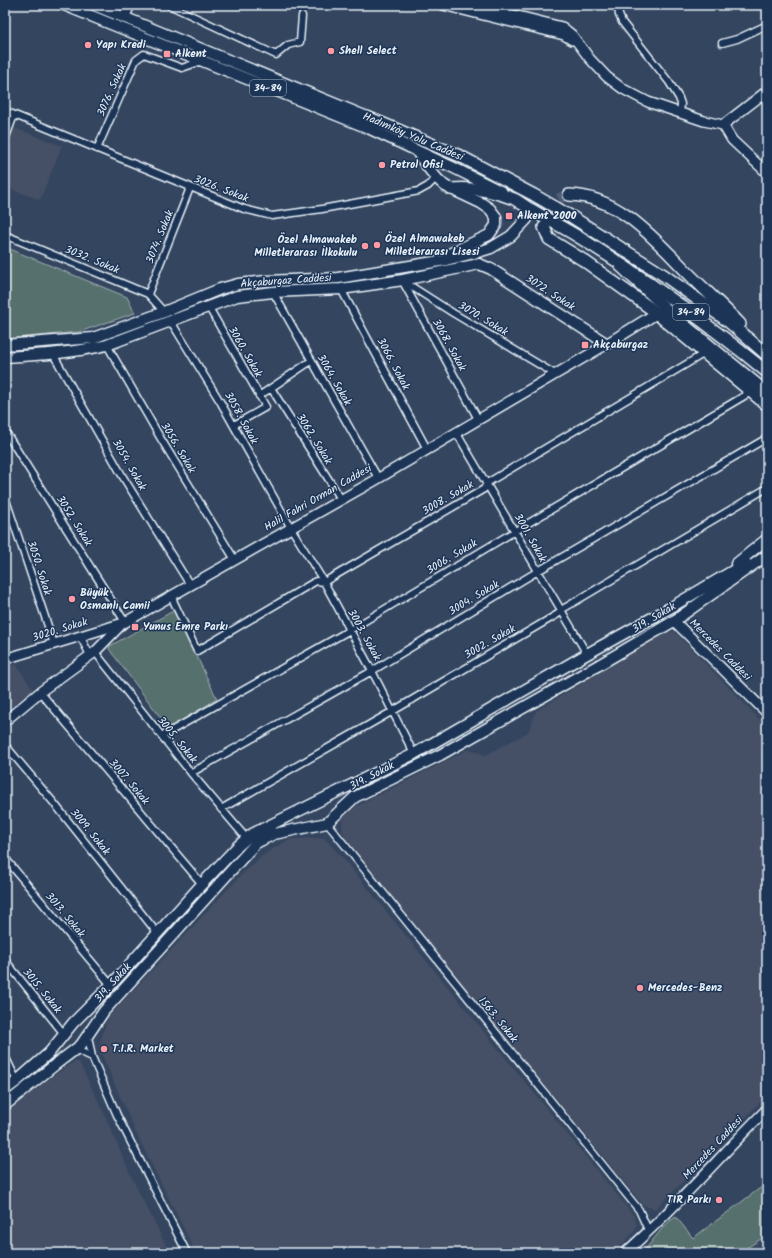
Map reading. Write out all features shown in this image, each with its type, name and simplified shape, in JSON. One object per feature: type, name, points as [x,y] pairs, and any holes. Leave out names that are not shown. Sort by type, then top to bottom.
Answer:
[{"type":"highway","name":"Hadımköy Yolu Caddesi","points":[[367,117],[460,156],[572,217],[665,276],[729,322],[764,352]]},
{"type":"highway","points":[[452,189],[468,188],[484,190],[514,199]]},
{"type":"highway","points":[[569,194],[580,195],[598,200],[618,210],[642,227],[734,318],[764,352]]},
{"type":"highway","name":"34-84","points":[[514,199],[546,223],[611,257],[676,301],[714,329],[767,372]]},
{"type":"highway","points":[[546,223],[549,239],[582,260],[657,313],[767,405]]},
{"type":"main road","name":"Hadımköy Yolu Caddesi","points":[[64,5],[122,23],[367,117]]},
{"type":"main road","name":"Hadımköy Yolu Caddesi","points":[[94,5],[114,13],[122,23],[202,61],[415,149],[514,199]]},
{"type":"main road","points":[[80,11],[114,13]]},
{"type":"main road","points":[[415,149],[436,178],[445,186],[490,209],[496,218],[496,225],[489,235],[452,253],[419,264]]},
{"type":"main road","points":[[419,264],[446,260],[491,248],[511,236],[527,219]]},
{"type":"main road","points":[[611,257],[627,274],[673,316],[767,392]]},
{"type":"main road","name":"Akçaburgaz Caddesi","points":[[5,357],[53,354],[107,345],[220,289],[238,284],[266,281],[338,278],[419,264]]},
{"type":"main road","name":"Akçaburgaz Caddesi","points":[[5,345],[93,338],[167,316],[208,306],[237,296],[273,292],[341,289],[402,280],[479,264]]},
{"type":"main road","name":"3072. Sokak","points":[[479,264],[491,269],[608,344]]},
{"type":"main road","points":[[338,278],[341,289]]},
{"type":"main road","name":"Halil Fahri Orman Caddesi","points":[[608,344],[657,313]]},
{"type":"main road","points":[[715,581],[767,539]]},
{"type":"main road","name":"319. Sokak","points":[[5,1090],[49,1052],[73,1023],[158,934],[202,884],[252,834],[414,754],[739,568],[767,549]]},
{"type":"main road","name":"319. Sokak","points":[[5,1105],[56,1064],[77,1050],[104,1011],[256,843],[274,834],[324,824],[355,797],[440,755],[598,666],[674,621],[767,555]]},
{"type":"main road","points":[[731,582],[750,574],[767,563]]},
{"type":"main road","points":[[325,798],[332,802],[335,806],[336,814]]},
{"type":"main road","points":[[312,804],[309,811],[310,818],[314,822],[324,824]]},
{"type":"main road","points":[[73,1023],[82,1025],[88,1036]]},
{"type":"main road","points":[[64,1034],[68,1045],[77,1050]]},
{"type":"street","points":[[122,23],[130,5]]},
{"type":"street","points":[[169,5],[276,55],[288,45],[300,42],[302,16]]},
{"type":"street","points":[[443,5],[564,35],[577,43]]},
{"type":"street","points":[[473,5],[562,27],[567,30],[606,77],[637,97],[704,121],[723,125],[732,140],[767,173]]},
{"type":"street","points":[[618,5],[619,15],[622,22],[669,82],[679,98],[681,104],[680,113]]},
{"type":"street","points":[[722,43],[737,39],[767,26]]},
{"type":"street","name":"3076. Sokak","points":[[97,149],[136,60],[144,54],[182,68],[202,61]]},
{"type":"street","points":[[723,125],[767,91]]},
{"type":"street","name":"3026. Sokak","points":[[5,111],[244,210],[272,216],[322,209],[419,191],[428,186],[436,178]]},
{"type":"street","points":[[5,140],[14,115]]},
{"type":"street","name":"3074. Sokak","points":[[148,294],[190,188]]},
{"type":"street","name":"3032. Sokak","points":[[5,235],[148,294],[167,316]]},
{"type":"street","name":"3070. Sokak","points":[[402,280],[453,313],[554,374]]},
{"type":"street","name":"3068. Sokak","points":[[402,280],[478,419]]},
{"type":"street","name":"3066. Sokak","points":[[341,289],[427,449]]},
{"type":"street","name":"3064. Sokak","points":[[273,292],[378,478]]},
{"type":"street","name":"3060. Sokak","points":[[208,306],[266,407],[234,425]]},
{"type":"street","name":"3058. Sokak","points":[[167,316],[234,425],[291,528]]},
{"type":"street","name":"Halil Fahri Orman Caddesi","points":[[5,721],[40,692],[92,653],[123,623],[341,500],[554,374],[608,344]]},
{"type":"street","name":"3056. Sokak","points":[[107,345],[161,439],[234,560]]},
{"type":"street","name":"3008. Sokak","points":[[170,596],[197,651],[316,581],[324,582],[484,489],[487,483],[705,353]]},
{"type":"street","name":"3054. Sokak","points":[[53,354],[123,477],[190,585]]},
{"type":"street","points":[[259,396],[311,361]]},
{"type":"street","name":"3062. Sokak","points":[[270,388],[341,500]]},
{"type":"street","name":"3006. Sokak","points":[[162,736],[350,630],[751,392]]},
{"type":"street","name":"3052. Sokak","points":[[5,432],[123,623]]},
{"type":"street","name":"3001. Sokak","points":[[456,432],[587,654]]},
{"type":"street","name":"3004. Sokak","points":[[191,773],[372,671],[538,571],[767,438]]},
{"type":"street","name":"3002. Sokak","points":[[221,809],[393,711],[558,614],[561,610],[767,488]]},
{"type":"street","name":"3050. Sokak","points":[[5,497],[54,644]]},
{"type":"street","name":"3003. Sokak","points":[[291,528],[324,582],[393,711],[414,754]]},
{"type":"street","name":"Mercedes Caddesi","points":[[674,621],[767,714]]},
{"type":"street","name":"3020. Sokak","points":[[5,659],[123,623]]},
{"type":"street","name":"3005. Sokak","points":[[80,636],[92,653],[247,839]]},
{"type":"street","name":"3007. Sokak","points":[[40,692],[202,884]]},
{"type":"street","name":"3009. Sokak","points":[[5,745],[54,803],[158,934]]},
{"type":"street","name":"1563. Sokak","points":[[324,824],[639,1210],[649,1232]]},
{"type":"street","name":"3013. Sokak","points":[[5,858],[110,985]]},
{"type":"street","name":"3015. Sokak","points":[[5,960],[64,1034]]},
{"type":"street","points":[[88,1036],[92,1057],[117,1114],[187,1253]]},
{"type":"street","points":[[77,1050],[92,1057]]},
{"type":"street","points":[[5,1056],[17,1081]]},
{"type":"street","name":"Mercedes Caddesi","points":[[625,1253],[649,1232],[767,1110]]},
{"type":"shaded area","points":[[12,127],[62,146],[40,200],[5,187],[5,146]]},
{"type":"shaded area","points":[[668,631],[675,632],[767,727],[767,1095],[655,1209],[642,1204],[353,851],[342,830],[342,822],[346,813],[353,808],[469,749],[486,755],[528,732],[536,711]]},
{"type":"shaded area","points":[[16,664],[33,690],[5,711],[5,667]]},
{"type":"shaded area","points":[[324,838],[343,858],[634,1216],[637,1224],[634,1232],[613,1253],[196,1253],[134,1129],[99,1048],[103,1032],[109,1016],[242,874],[266,853],[290,839]]},
{"type":"shaded area","points":[[74,1062],[79,1062],[104,1113],[132,1178],[170,1253],[5,1253],[5,1108]]},
{"type":"green space","points":[[5,247],[127,297],[135,313],[79,332],[5,339]]},
{"type":"green space","points":[[175,610],[217,699],[172,726],[167,726],[109,649],[110,646]]},
{"type":"green space","points":[[767,1183],[767,1235],[739,1253],[641,1253],[666,1224],[676,1217],[693,1238]]},
{"type":"tunnel","points":[[544,227],[547,215],[554,202],[569,195]]},
{"type":"place","name":"Yapı Kredi","points":[[88,45]]},
{"type":"place","name":"Shell Select","points":[[331,51]]},
{"type":"place","name":"Alkent","points":[[167,54]]},
{"type":"place","name":"Petrol Ofisi","points":[[382,165]]},
{"type":"place","name":"Alkent 2000","points":[[509,216]]},
{"type":"place","name":"Özel Almawakeb Milletlerarası Lisesi","points":[[377,245]]},
{"type":"place","name":"Özel Almawakeb Milletlerarası İlkokulu","points":[[365,246]]},
{"type":"place","name":"Akçaburgaz","points":[[585,345]]},
{"type":"place","name":"Büyük Osmanlı Camii","points":[[72,599]]},
{"type":"place","name":"Yunus Emre Parkı","points":[[135,627]]},
{"type":"place","name":"Mercedes-Benz","points":[[640,988]]},
{"type":"place","name":"T.I.R. Market","points":[[104,1049]]},
{"type":"place","name":"TIR Parkı","points":[[719,1200]]}]
